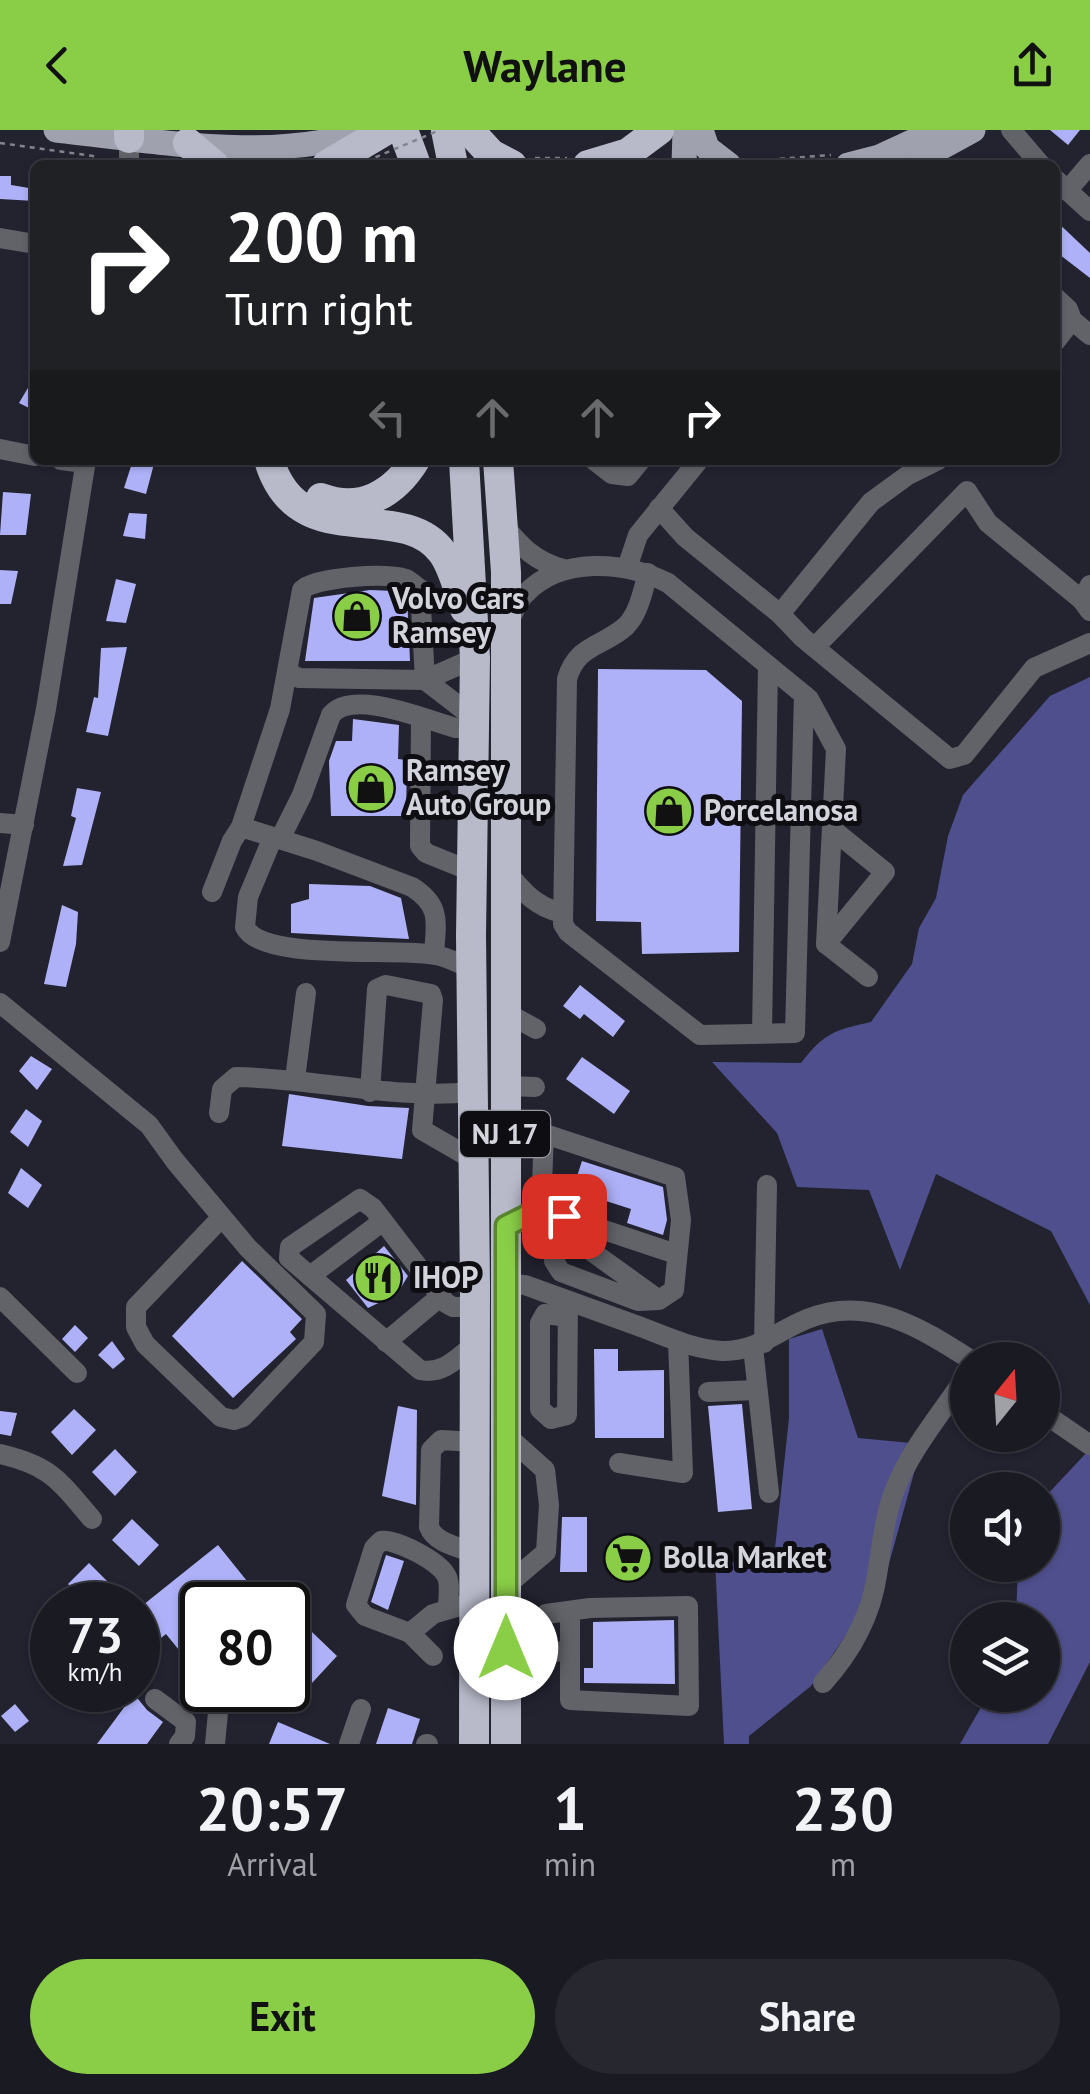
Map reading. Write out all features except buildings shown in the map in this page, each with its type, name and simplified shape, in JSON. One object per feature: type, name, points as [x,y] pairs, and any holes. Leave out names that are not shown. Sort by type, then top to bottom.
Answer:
[{"type":"highway","points":[[343,156],[386,130]]},
{"type":"highway","points":[[407,130],[416,160]]},
{"type":"highway","points":[[443,130],[452,160]]},
{"type":"highway","points":[[469,130],[491,154],[502,160]]},
{"type":"highway","points":[[605,160],[628,153],[659,130]]},
{"type":"highway","points":[[188,144],[208,160]]},
{"type":"highway","points":[[271,465],[278,484],[308,510],[341,522],[404,528],[434,543],[448,563],[474,645]]},
{"type":"highway","points":[[291,465],[310,492],[333,502],[356,504],[392,488],[412,465]]},
{"type":"highway","name":"NJ 17","points":[[464,465],[474,645],[474,1553],[461,1605],[474,1744]]},
{"type":"highway","points":[[500,465],[502,510]]},
{"type":"highway","name":"NJ 17","points":[[502,510],[506,627],[506,1012],[515,1096],[506,1226],[506,1744]]},
{"type":"main road","points":[[56,130],[129,144],[188,144],[343,156],[371,130]]},
{"type":"main road","points":[[684,130],[684,160]]},
{"type":"main road","points":[[700,130],[708,148],[730,160]]},
{"type":"main road","points":[[882,160],[938,130]]},
{"type":"main road","points":[[917,160],[973,130]]},
{"type":"street","points":[[1011,130],[1037,160]]},
{"type":"street","points":[[1090,164],[1061,185],[1090,211]]},
{"type":"street","points":[[0,238],[30,243]]},
{"type":"street","points":[[1060,302],[1072,320],[1090,335]]},
{"type":"street","points":[[1060,336],[1072,320]]},
{"type":"street","points":[[0,449],[30,455]]},
{"type":"street","points":[[0,942],[85,465]]},
{"type":"street","points":[[600,465],[612,474],[628,476],[637,465]]},
{"type":"street","points":[[696,465],[638,535],[631,619],[571,664],[562,913],[568,932],[700,1035],[796,1033],[804,696]]},
{"type":"street","points":[[780,614],[871,502],[928,465]]},
{"type":"street","points":[[814,648],[968,491],[988,523],[1087,599]]},
{"type":"street","points":[[659,508],[685,537],[950,759],[964,755],[1034,668],[1090,644]]},
{"type":"street","points":[[502,510],[526,553],[541,563],[563,569],[638,570],[668,583],[804,696],[819,714],[836,749],[826,944]]},
{"type":"street","points":[[506,627],[523,596],[563,569]]},
{"type":"street","points":[[212,892],[241,827],[288,673],[302,590],[309,582],[326,578],[404,578],[420,589],[423,601],[425,680],[472,721],[456,728],[356,702],[338,706],[331,714],[302,795],[248,897],[246,927],[256,940],[296,948],[434,954],[472,968]]},
{"type":"street","points":[[288,673],[299,678],[425,680],[474,645]]},
{"type":"street","points":[[762,1033],[768,666]]},
{"type":"street","points":[[421,719],[420,846],[426,853],[473,872]]},
{"type":"street","points":[[0,824],[24,824]]},
{"type":"street","points":[[241,827],[412,887],[426,896],[433,905],[436,922],[434,954]]},
{"type":"street","points":[[826,944],[886,872],[832,829]]},
{"type":"street","points":[[507,872],[540,906],[562,913]]},
{"type":"street","points":[[826,944],[868,978]]},
{"type":"street","points":[[370,1092],[377,989],[386,985],[431,994],[422,1130],[474,1160]]},
{"type":"street","points":[[295,1078],[306,994]]},
{"type":"street","points":[[0,1003],[149,1125],[248,1248],[316,1314],[314,1342],[244,1417],[234,1420],[221,1417],[145,1344],[136,1327],[136,1306],[222,1217]]},
{"type":"street","points":[[506,1012],[536,1029]]},
{"type":"street","points":[[219,1113],[222,1089],[236,1077],[295,1078],[370,1092],[426,1096],[472,1092]]},
{"type":"street","points":[[515,1096],[538,1132],[540,1209]]},
{"type":"street","points":[[538,1132],[675,1177],[681,1220],[677,1281],[674,1290],[660,1300],[638,1300],[560,1272],[554,1250],[567,1240],[580,1243],[660,1300]]},
{"type":"street","points":[[768,1185],[757,1390],[769,1493]]},
{"type":"street","points":[[474,1306],[452,1307],[366,1201],[355,1200],[290,1247],[289,1258],[412,1366],[429,1372],[445,1368],[474,1344]]},
{"type":"street","points":[[506,1226],[540,1209],[676,1254]]},
{"type":"street","points":[[310,1276],[383,1221]]},
{"type":"street","points":[[506,1284],[525,1285],[568,1309],[701,1348],[726,1351],[758,1345],[808,1319],[858,1310],[903,1320],[950,1348]]},
{"type":"street","points":[[386,1342],[441,1296]]},
{"type":"street","points":[[0,1297],[77,1373]]},
{"type":"street","points":[[568,1309],[568,1415],[551,1419],[540,1409],[540,1322],[545,1314],[568,1309]]},
{"type":"street","points":[[506,1332],[539,1350]]},
{"type":"street","points":[[619,1462],[683,1473],[678,1341]]},
{"type":"street","points":[[538,1383],[518,1391],[506,1424],[544,1470],[550,1505],[546,1552],[506,1600],[561,1651]]},
{"type":"street","points":[[708,1392],[757,1390]]},
{"type":"street","points":[[822,1684],[848,1652],[870,1604],[886,1516],[896,1488],[950,1401]]},
{"type":"street","points":[[1060,1424],[1090,1445]]},
{"type":"street","points":[[474,1442],[441,1440],[431,1450],[429,1527],[440,1540],[474,1553]]},
{"type":"street","points":[[0,1454],[31,1462],[53,1474],[92,1520]]},
{"type":"street","points":[[410,1632],[433,1614],[461,1605],[440,1568],[396,1540],[381,1541],[374,1548],[356,1606],[365,1616],[410,1632],[433,1656]]},
{"type":"street","points":[[546,1614],[570,1612],[688,1606],[689,1706],[570,1700],[561,1651],[570,1612]]},
{"type":"street","points":[[506,1682],[524,1661],[561,1651]]},
{"type":"street","points":[[160,1702],[186,1722],[185,1736],[179,1744]]},
{"type":"street","points":[[350,1744],[360,1709]]},
{"type":"street","points":[[214,1744],[218,1712]]},
{"type":"path","points":[[343,156],[443,130]]},
{"type":"path","points":[[0,143],[100,160]]},
{"type":"path","points":[[790,160],[842,160]]},
{"type":"shaded area","points":[[1090,677],[1090,1305],[1051,1231],[936,1174],[900,1270],[869,1190],[797,1187],[777,1133],[712,1062],[801,1063],[831,1034],[871,1022],[912,964],[919,928],[936,898],[948,836],[963,795],[1050,696]]},
{"type":"shaded area","points":[[822,1329],[858,1438],[922,1444],[885,1578],[811,1686],[749,1736],[749,1744],[724,1744],[715,1560],[773,1567],[789,1418],[789,1339]]},
{"type":"shaded area","points":[[1090,1449],[1090,1662],[1048,1744],[960,1744],[978,1712],[1060,1712],[1060,1602],[1017,1602],[1017,1582],[1060,1582],[1060,1481]]},
{"type":"place","name":"Volvo Cars Ramsey","points":[[357,616]]},
{"type":"place","name":"Ramsey Auto Group","points":[[371,788]]},
{"type":"place","name":"Porcelanosa","points":[[669,811]]},
{"type":"place","name":"IHOP","points":[[378,1278]]},
{"type":"place","name":"Bolla Market","points":[[628,1558]]},
{"type":"route","points":[[506,1648],[506,1226],[527,1219],[540,1209],[564,1216]]}]
